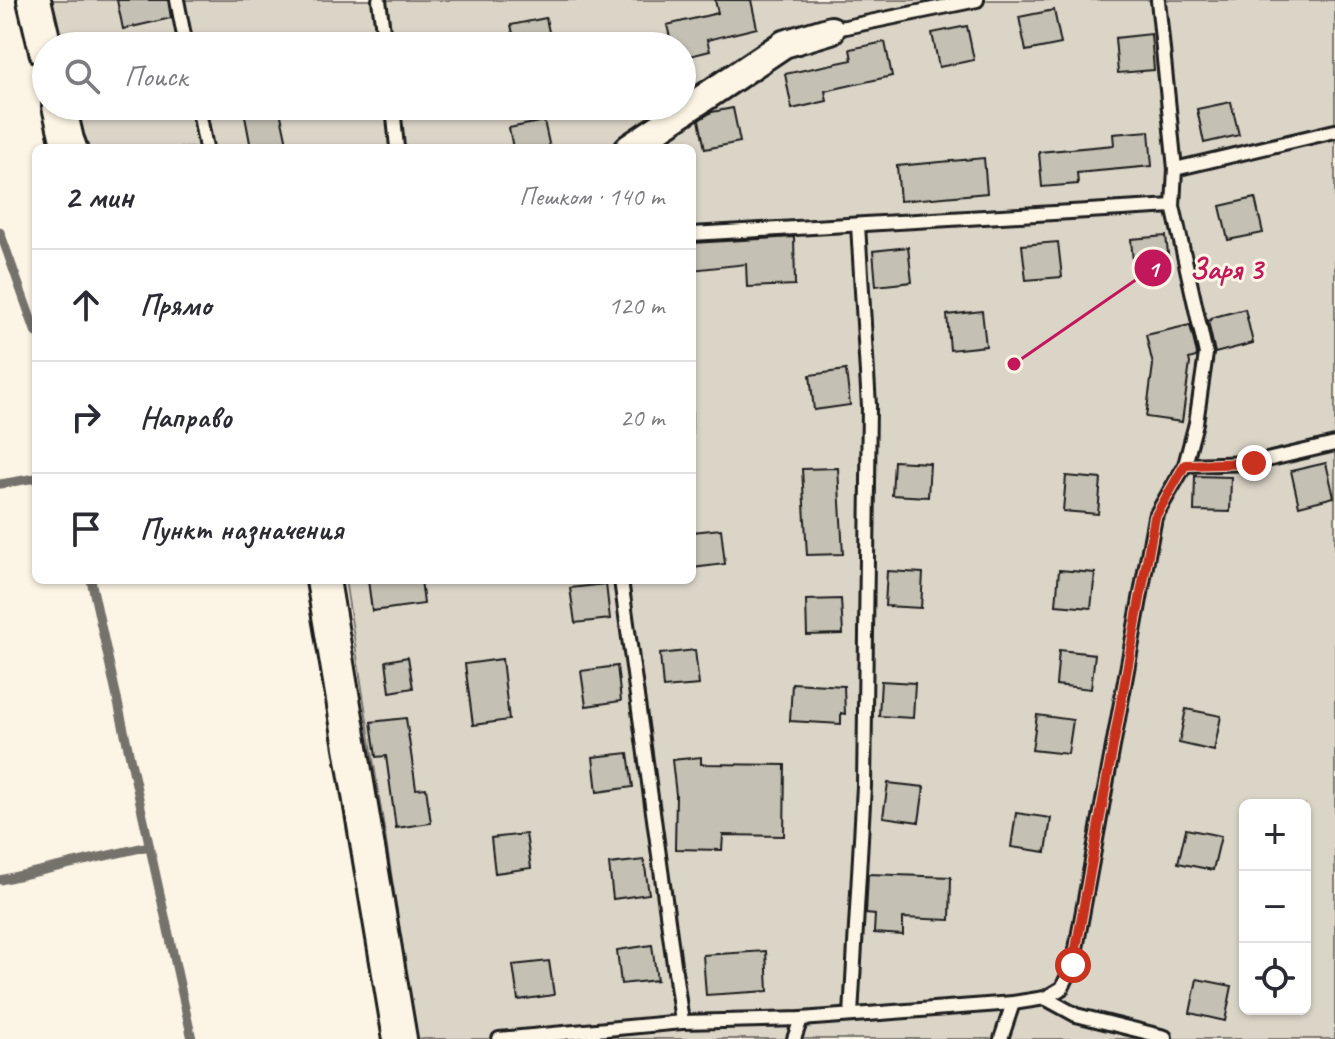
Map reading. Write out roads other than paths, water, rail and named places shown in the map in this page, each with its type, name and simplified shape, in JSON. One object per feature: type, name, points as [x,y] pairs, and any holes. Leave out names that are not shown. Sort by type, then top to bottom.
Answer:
[{"type":"street","points":[[34,0],[42,32]]},
{"type":"street","points":[[696,103],[784,44],[831,30]]},
{"type":"street","points":[[63,120],[69,144]]},
{"type":"street","points":[[635,144],[671,120]]},
{"type":"street","points":[[324,584],[400,1039]]},
{"type":"lane","points":[[177,0],[183,32]]},
{"type":"lane","points":[[379,0],[383,32]]},
{"type":"lane","points":[[831,30],[977,0]]},
{"type":"lane","points":[[499,1039],[682,1022],[801,1019],[1013,1003],[1045,998],[1062,988],[1073,965],[1155,517],[1185,465],[1196,423],[1206,354],[1173,206],[1175,169],[1158,0]]},
{"type":"lane","points":[[201,120],[205,144]]},
{"type":"lane","points":[[394,120],[397,144]]},
{"type":"lane","points":[[1175,169],[1335,131]]},
{"type":"lane","points":[[696,234],[1173,206]]},
{"type":"lane","points":[[851,1015],[864,786],[869,406],[858,225]]},
{"type":"lane","points":[[1185,465],[1254,463],[1335,444]]},
{"type":"lane","points":[[622,584],[682,1022]]},
{"type":"lane","points":[[1045,998],[1076,1015],[1165,1037]]},
{"type":"lane","points":[[1001,1039],[1013,1003]]},
{"type":"lane","points":[[794,1039],[801,1019]]},
{"type":"waterway","points":[[0,232],[32,322]]},
{"type":"waterway","points":[[0,484],[32,479]]},
{"type":"waterway","points":[[92,584],[192,1039]]},
{"type":"waterway","points":[[0,880],[149,846]]},
{"type":"place","name":"Заря 3","points":[[1014,364]]}]
